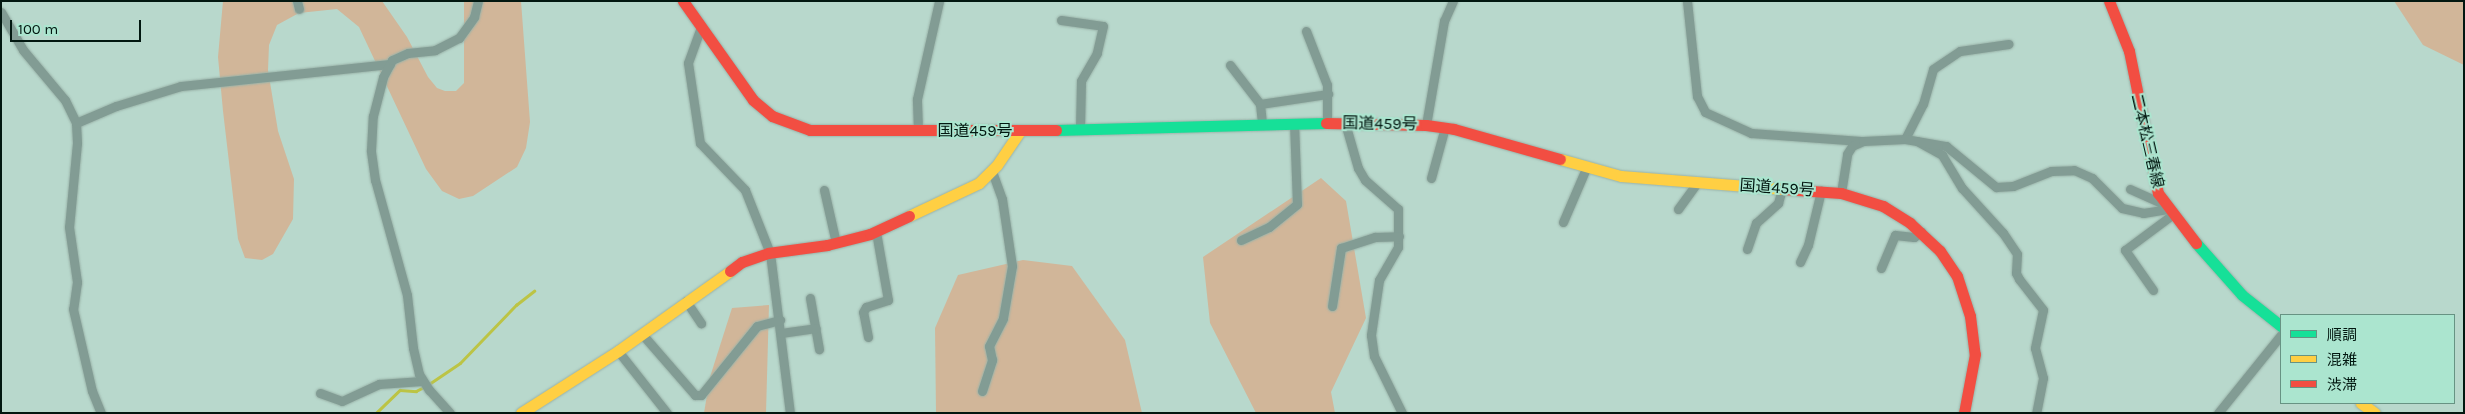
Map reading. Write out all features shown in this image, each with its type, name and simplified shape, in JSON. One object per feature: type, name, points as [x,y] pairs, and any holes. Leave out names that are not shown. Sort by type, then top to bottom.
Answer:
[{"type":"main road","name":"国道459号","points":[[683,1],[743,87],[772,116],[810,130],[1020,131],[1294,123],[1426,124],[1446,127],[1622,176],[1841,193],[1883,206],[1921,232],[1940,251],[1957,276],[1970,316],[1975,354],[1964,413]]},
{"type":"main road","name":"二本松三春線","points":[[2109,1],[2129,51],[2149,160],[2168,209],[2242,295],[2280,325]]},
{"type":"main road","points":[[521,413],[618,351],[742,262],[770,253],[836,243],[876,232],[978,183],[992,171],[1020,131]]},
{"type":"main road","points":[[2362,404],[2375,413]]},
{"type":"street","points":[[76,122],[181,86],[390,64],[408,53],[441,48],[459,38],[474,17],[478,1]]},
{"type":"street","points":[[918,130],[917,99],[939,1]]},
{"type":"street","points":[[1426,124],[1444,21],[1453,1]]},
{"type":"street","points":[[1687,1],[1697,96],[1705,112],[1752,133],[1863,141],[1910,139],[1946,146],[1996,187],[2013,186],[2051,171],[2074,170],[2092,178],[2122,208],[2143,213],[2168,209]]},
{"type":"street","points":[[1,12],[23,50],[65,100],[76,122],[77,143],[69,227],[77,282],[73,308],[92,391],[101,413]]},
{"type":"street","points":[[1061,20],[1103,26],[1097,53],[1081,81],[1080,129]]},
{"type":"street","points":[[701,27],[688,63],[700,143],[745,190],[770,253],[780,320],[790,413]]},
{"type":"street","points":[[1306,31],[1328,94],[1328,123]]},
{"type":"street","points":[[1910,139],[1933,69],[1960,51],[2008,44]]},
{"type":"street","points":[[390,64],[373,116],[372,165],[408,295],[412,348],[422,381],[450,413]]},
{"type":"street","points":[[1230,65],[1260,104],[1262,124]]},
{"type":"street","points":[[1260,104],[1328,94]]},
{"type":"street","points":[[1241,240],[1269,227],[1297,204],[1294,123]]},
{"type":"street","points":[[1344,123],[1358,168],[1365,180],[1398,208],[1398,247],[1379,280],[1370,335],[1374,356],[1402,413]]},
{"type":"street","points":[[1431,178],[1446,127]]},
{"type":"street","points":[[1910,139],[1942,155],[1962,188],[2003,233],[2017,254],[2016,273],[2019,279],[2043,310],[2036,348],[2043,378],[2036,413]]},
{"type":"street","points":[[1841,193],[1847,154],[1852,146],[1863,141]]},
{"type":"street","points":[[1564,222],[1587,166]]},
{"type":"street","points":[[982,391],[992,360],[989,346],[1003,318],[1012,266],[1002,199],[992,171]]},
{"type":"street","points":[[1678,209],[1697,183]]},
{"type":"street","points":[[1747,249],[1756,223],[1778,203],[1782,189]]},
{"type":"street","points":[[2130,189],[2168,209]]},
{"type":"street","points":[[824,190],[836,243]]},
{"type":"street","points":[[1800,262],[1808,244],[1820,191]]},
{"type":"street","points":[[2153,290],[2125,250],[2168,209]]},
{"type":"street","points":[[868,337],[863,312],[866,307],[888,300],[876,232]]},
{"type":"street","points":[[1881,268],[1894,235],[1914,237],[1921,232]]},
{"type":"street","points":[[1332,306],[1341,248],[1376,237],[1399,236]]},
{"type":"street","points":[[810,298],[819,349]]},
{"type":"street","points":[[686,301],[701,323]]},
{"type":"street","points":[[642,334],[695,395],[701,395],[757,326],[780,320]]},
{"type":"street","points":[[781,334],[816,328]]},
{"type":"street","points":[[2218,413],[2280,336]]},
{"type":"street","points":[[618,351],[667,413]]},
{"type":"street","points":[[320,393],[342,401],[379,384],[422,381]]},
{"type":"shaded area","points":[[223,1],[382,1],[407,37],[428,77],[437,88],[445,91],[456,91],[464,83],[464,1],[521,1],[530,122],[526,148],[517,167],[473,196],[459,199],[442,191],[426,169],[359,27],[337,9],[299,13],[277,25],[269,45],[268,70],[278,131],[294,179],[293,219],[273,254],[262,260],[245,258],[238,239],[218,57]]},
{"type":"shaded area","points":[[2394,1],[2464,1],[2464,65],[2423,45]]},
{"type":"shaded area","points":[[1321,178],[1346,201],[1366,318],[1331,392],[1335,413],[1256,413],[1210,323],[1203,257]]},
{"type":"shaded area","points":[[1023,260],[1072,266],[1125,340],[1142,413],[936,413],[935,328],[958,275]]},
{"type":"shaded area","points":[[769,305],[766,413],[704,413],[710,377],[732,308]]},
{"type":"waterway","points":[[429,384],[460,363],[516,305],[534,291]]},
{"type":"waterway","points":[[376,413],[400,390],[416,391],[424,387]]},
{"type":"traffic: fast","points":[[1056,130],[1326,123]]},
{"type":"traffic: fast","points":[[2196,243],[2242,295],[2280,325]]},
{"type":"traffic: slow","points":[[909,216],[979,183],[997,165],[1020,131]]},
{"type":"traffic: slow","points":[[1560,159],[1621,176],[1783,189]]},
{"type":"traffic: slow","points":[[521,413],[618,351],[730,271]]},
{"type":"traffic: slow","points":[[2362,404],[2375,413]]},
{"type":"traffic: jam","points":[[683,1],[753,100],[772,116],[810,130],[1056,130]]},
{"type":"traffic: jam","points":[[2109,1],[2129,51],[2158,193],[2196,243]]},
{"type":"traffic: jam","points":[[1326,123],[1426,125],[1454,129],[1560,159]]},
{"type":"traffic: jam","points":[[1783,189],[1841,193],[1883,206],[1910,223],[1940,251],[1957,276],[1970,316],[1975,354],[1964,413]]},
{"type":"traffic: jam","points":[[730,271],[742,262],[768,253],[827,245],[870,234],[909,216]]}]
